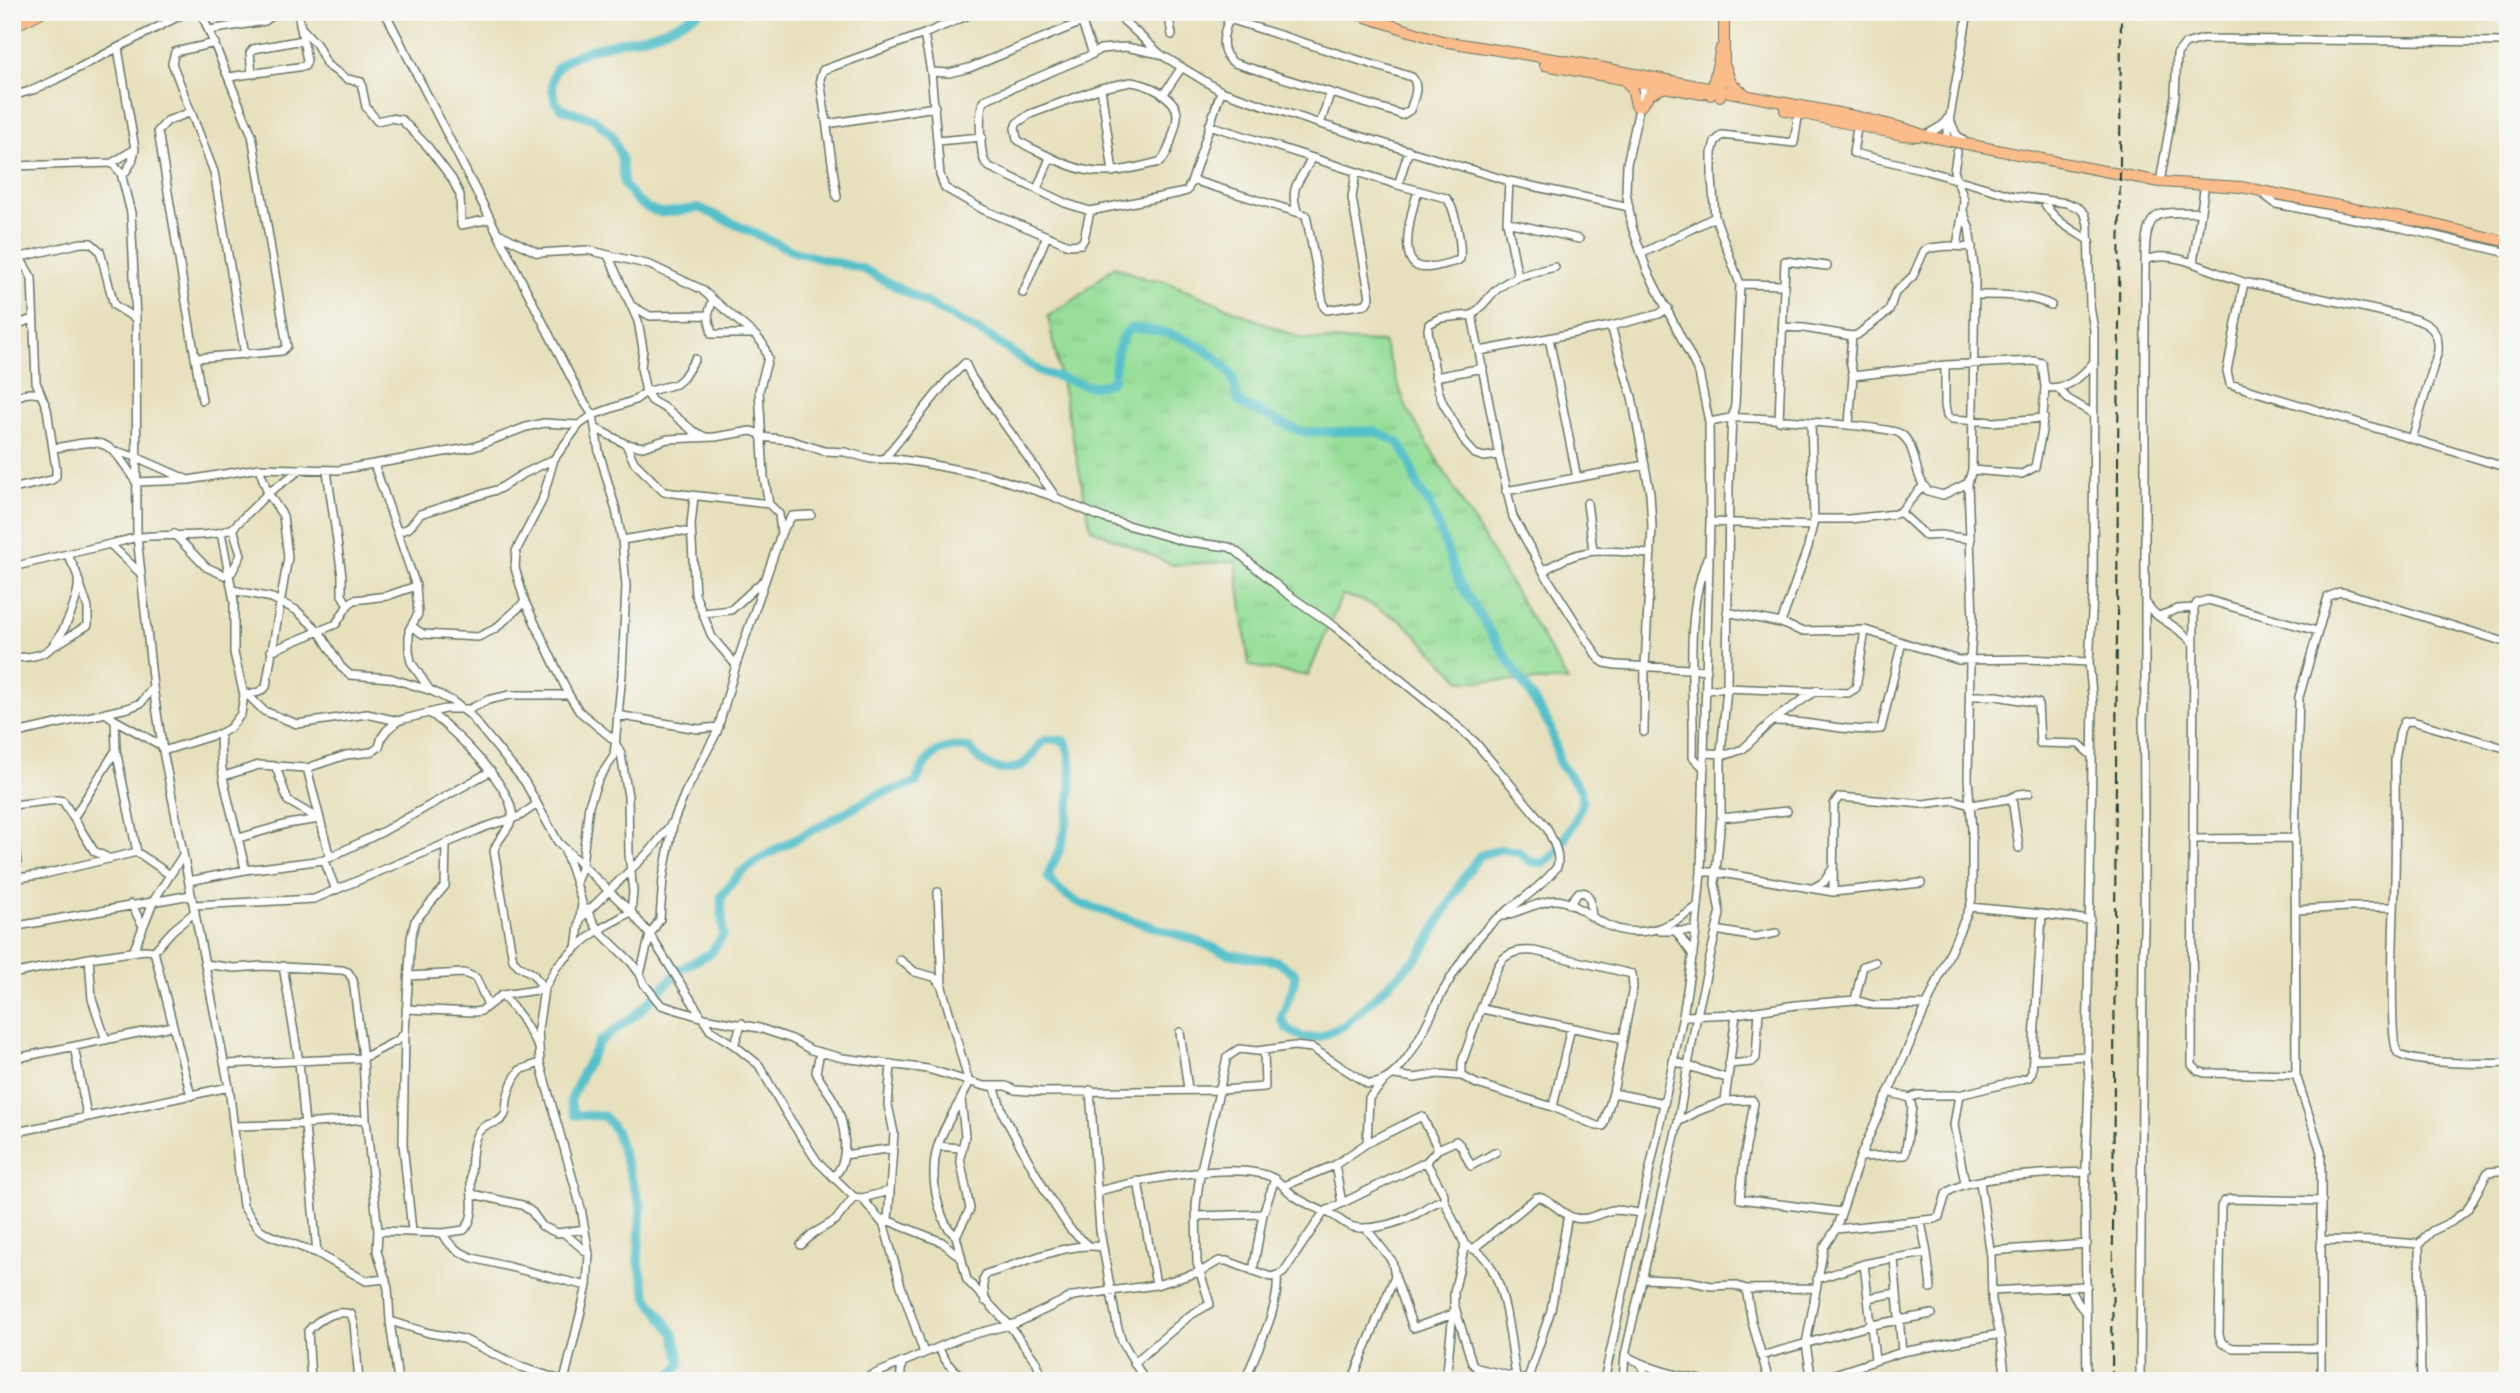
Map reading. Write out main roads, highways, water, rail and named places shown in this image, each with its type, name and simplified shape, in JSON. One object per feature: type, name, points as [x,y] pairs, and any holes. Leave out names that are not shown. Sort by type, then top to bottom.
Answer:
[{"type":"highway","points":[[12,27],[42,12]]},
{"type":"highway","points":[[1350,12],[1442,41],[1642,80],[1688,85],[1716,94],[1858,121],[1902,135],[1966,142],[2160,182],[2269,188],[2301,193],[2508,242]]},
{"type":"highway","points":[[1724,12],[1724,61],[1731,83],[1738,90],[1753,97],[1799,110]]},
{"type":"highway","points":[[1716,94],[1715,69],[1723,39]]},
{"type":"highway","points":[[1442,41],[1454,47],[1488,54],[1625,80],[1642,80],[1663,88],[1753,97]]},
{"type":"highway","points":[[1716,94],[1724,61]]},
{"type":"highway","points":[[1688,85],[1706,82],[1715,69]]},
{"type":"highway","points":[[1625,80],[1632,88],[1638,109],[1650,94],[1663,88]]},
{"type":"highway","points":[[2241,187],[2432,224]]},
{"type":"waterway","points":[[667,1381],[681,1363],[674,1334],[647,1296],[638,1260],[641,1207],[615,1130],[604,1116],[575,1115],[570,1102],[599,1042],[637,1014],[682,968],[711,953],[723,935],[721,897],[739,874],[761,858],[879,794],[916,783],[924,765],[942,750],[969,748],[986,764],[1007,770],[1022,765],[1043,742],[1055,739],[1065,741],[1071,764],[1070,792],[1061,846],[1048,877],[1052,882],[1063,893],[1082,904],[1229,954],[1277,961],[1295,974],[1281,1018],[1287,1029],[1304,1038],[1320,1037],[1345,1025],[1420,955],[1479,856],[1501,849],[1519,852],[1531,862],[1543,863],[1557,852],[1582,803],[1581,790],[1560,764],[1550,726],[1459,582],[1430,505],[1418,487],[1409,460],[1399,443],[1374,431],[1302,432],[1241,404],[1230,373],[1210,353],[1186,339],[1159,331],[1131,328],[1119,345],[1113,380],[1103,385],[1088,386],[1041,372],[988,336],[863,269],[795,252],[700,208],[662,213],[637,201],[624,185],[621,157],[612,135],[594,119],[561,108],[555,101],[553,77],[564,62],[576,55],[650,35],[700,12]]},
{"type":"railway","points":[[2112,1381],[2121,12]]}]
